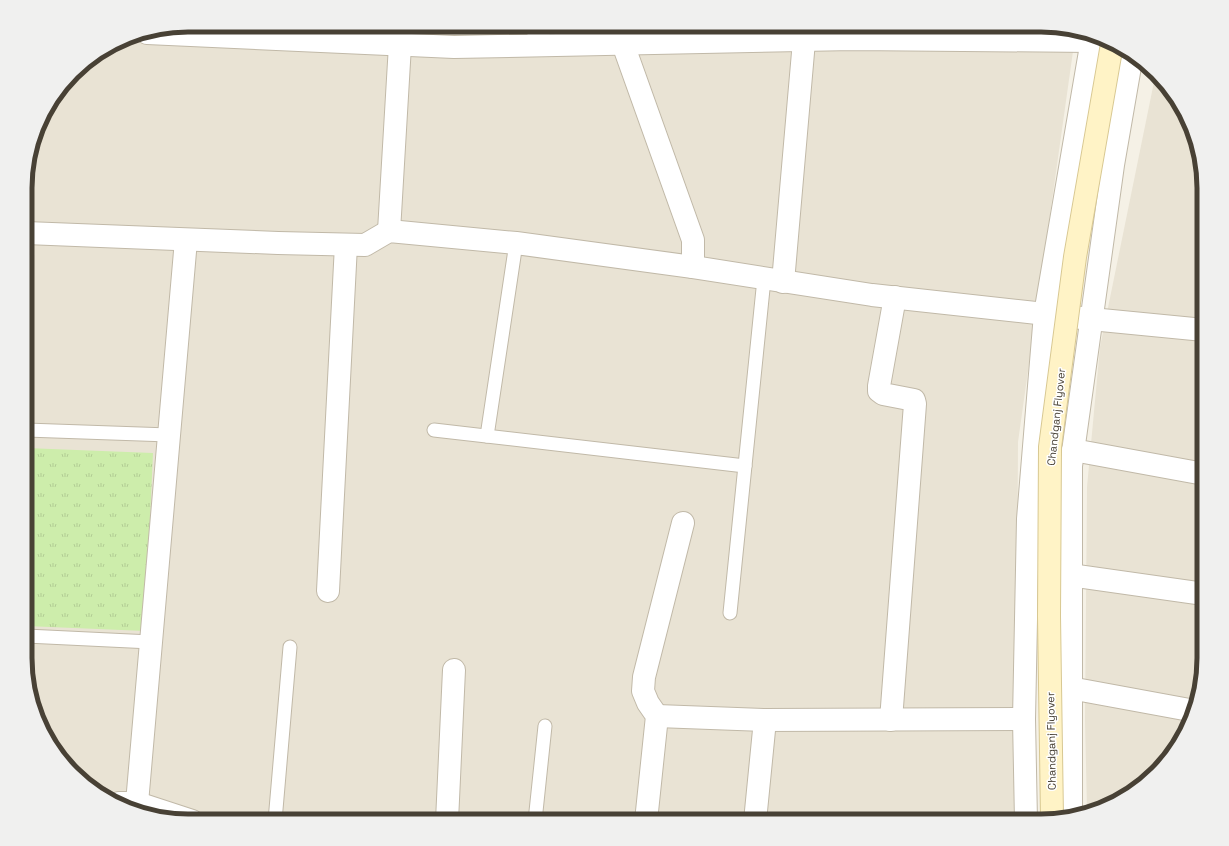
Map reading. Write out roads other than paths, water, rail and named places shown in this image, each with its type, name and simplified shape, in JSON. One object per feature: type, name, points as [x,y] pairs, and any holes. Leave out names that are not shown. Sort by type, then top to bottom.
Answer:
[{"type":"main road","name":"Chandganj Flyover","points":[[1068,812],[1049,616],[1050,448],[1075,257],[1099,43]]},
{"type":"street","points":[[279,32],[400,35],[454,47],[539,35],[623,44],[861,39],[1091,40]]},
{"type":"street","points":[[388,231],[400,35]]},
{"type":"street","points":[[774,280],[804,40]]},
{"type":"street","points":[[1026,814],[1024,719],[1028,519],[1045,314],[1098,43]]},
{"type":"street","points":[[623,44],[693,240],[693,267]]},
{"type":"street","points":[[1068,812],[1070,688],[1070,466],[1113,165],[1131,61]]},
{"type":"street","points":[[32,233],[186,240],[365,245],[388,231],[516,243],[693,267],[895,297],[1197,329]]},
{"type":"street","points":[[128,802],[151,642],[186,240]]},
{"type":"street","points":[[328,591],[346,245]]},
{"type":"street","points":[[891,720],[915,404],[914,400],[883,394],[879,391],[895,297]]},
{"type":"street","points":[[1073,450],[1197,473]]},
{"type":"street","points":[[647,814],[657,716],[648,703],[643,691],[644,677],[683,523]]},
{"type":"street","points":[[1070,575],[1197,593]]},
{"type":"street","points":[[447,814],[454,670]]},
{"type":"street","points":[[1070,688],[1188,710]]},
{"type":"street","points":[[657,716],[765,720],[1024,719]]},
{"type":"street","points":[[756,814],[765,720]]},
{"type":"street","points":[[137,805],[153,810]]},
{"type":"lane","points":[[487,436],[516,243]]},
{"type":"lane","points":[[730,613],[745,466],[774,280]]},
{"type":"lane","points":[[32,430],[169,435]]},
{"type":"lane","points":[[434,430],[745,466]]},
{"type":"lane","points":[[32,636],[151,642]]},
{"type":"lane","points":[[276,814],[290,647]]},
{"type":"lane","points":[[535,814],[545,726]]}]
